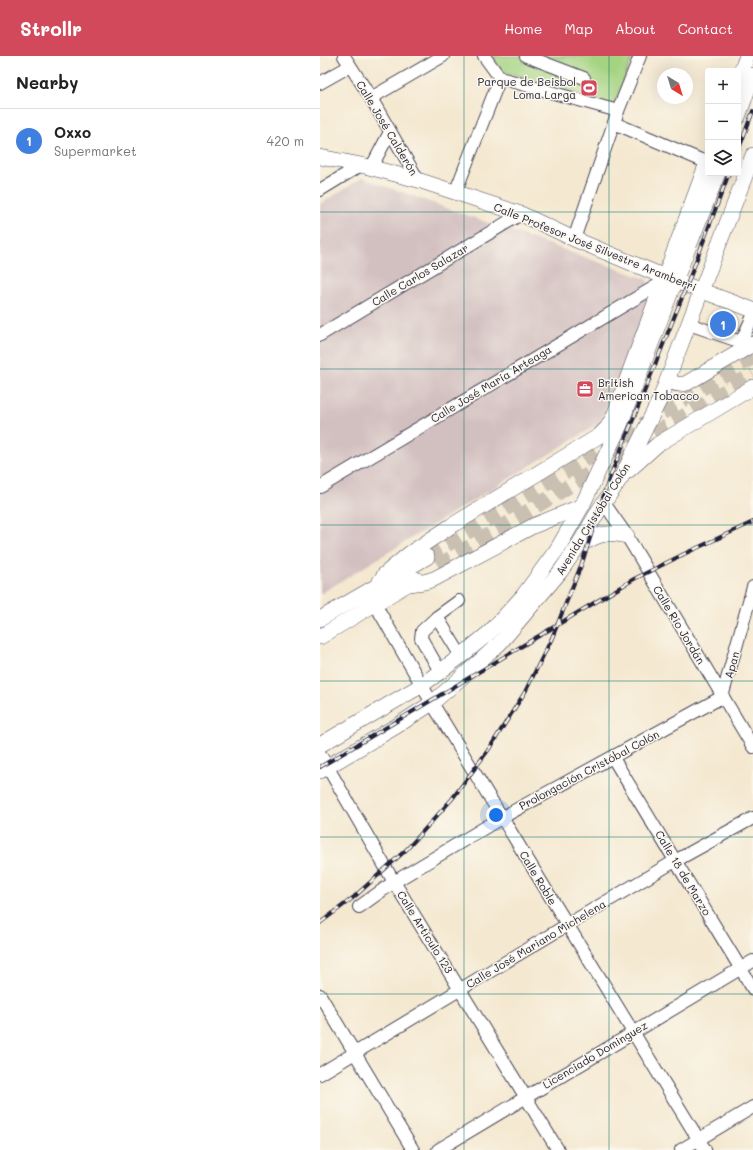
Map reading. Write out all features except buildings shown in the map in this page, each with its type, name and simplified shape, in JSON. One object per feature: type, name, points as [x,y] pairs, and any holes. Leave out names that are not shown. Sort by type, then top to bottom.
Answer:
[{"type":"main road","points":[[741,72],[748,57]]},
{"type":"main road","points":[[741,109],[753,75]]},
{"type":"main road","name":"Calle Profesor José Silvestre Aramberri","points":[[320,157],[418,180],[521,214],[668,280],[753,310]]},
{"type":"main road","name":"Avenida Cristóbal Colón","points":[[320,745],[422,686],[462,656],[560,572],[622,476],[660,399],[751,164]]},
{"type":"main road","points":[[668,280],[705,170]]},
{"type":"main road","points":[[377,586],[385,574],[404,557],[451,526],[599,436],[607,428],[614,416],[631,368],[668,280],[717,176]]},
{"type":"main road","name":"Avenida Cristóbal Colón","points":[[322,764],[395,727],[432,702],[500,642],[528,601],[582,506],[620,425],[668,280]]},
{"type":"main road","points":[[668,379],[673,384],[687,384],[748,344]]},
{"type":"main road","points":[[622,476],[658,444],[753,387]]},
{"type":"main road","points":[[409,584],[434,579],[533,526],[582,506]]},
{"type":"main road","points":[[578,546],[597,536],[608,533],[616,533],[627,536]]},
{"type":"main road","points":[[320,619],[377,586],[432,562],[409,584],[320,637]]},
{"type":"street","points":[[371,98],[443,56]]},
{"type":"street","points":[[484,56],[500,78],[618,111]]},
{"type":"street","points":[[526,56],[584,78]]},
{"type":"street","points":[[574,238],[618,111],[640,56]]},
{"type":"street","points":[[320,83],[347,61]]},
{"type":"street","name":"Calle José Calderón","points":[[347,61],[371,98],[418,180]]},
{"type":"street","points":[[455,193],[500,78]]},
{"type":"street","points":[[614,124],[705,160]]},
{"type":"street","points":[[320,190],[366,167],[390,132]]},
{"type":"street","name":"Calle Carlos Salazar","points":[[320,335],[521,214]]},
{"type":"street","name":"Calle José María Arteaga","points":[[320,487],[668,280]]},
{"type":"street","points":[[689,324],[748,344],[753,316]]},
{"type":"street","name":"Calle Río Jordán","points":[[604,503],[627,536],[722,697],[753,746]]},
{"type":"street","name":"Apan","points":[[722,697],[753,587]]},
{"type":"street","points":[[441,672],[421,638],[421,634],[422,631],[437,617],[460,601]]},
{"type":"street","name":"Calle Roble","points":[[376,604],[422,686],[501,818],[701,1145]]},
{"type":"street","points":[[437,617],[462,656]]},
{"type":"street","name":"Prolongación Cristóbal Colón","points":[[359,907],[394,882],[501,818],[722,697]]},
{"type":"street","name":"Calle 18 de Marzo","points":[[613,758],[753,989]]},
{"type":"street","name":"Calle Artículo 123","points":[[322,764],[558,1150]]},
{"type":"street","name":"Calle José Mariano Michelena","points":[[320,1074],[675,861],[753,818]]},
{"type":"street","name":"Licenciado Dominguez","points":[[438,1150],[753,961]]},
{"type":"street","points":[[320,995],[413,1150]]},
{"type":"street","points":[[682,1150],[701,1145],[753,1107]]},
{"type":"shaded area","name":"British American Tobacco","points":[[362,178],[646,279],[653,293],[600,423],[320,594],[320,204]]},
{"type":"green space","name":"Parque de Beisbol Loma Larga","points":[[493,56],[633,56],[614,105],[502,71]]},
{"type":"tunnel","points":[[427,557],[753,357]]},
{"type":"tunnel","points":[[438,566],[753,374]]},
{"type":"railway","points":[[741,143],[753,111]]},
{"type":"railway","points":[[320,923],[354,897],[407,849],[452,799],[489,749],[525,692],[552,638],[582,563],[608,482],[687,285],[728,176]]},
{"type":"railway","points":[[320,767],[634,579],[753,522]]},
{"type":"place","name":"Parque de Beisbol Loma Larga","points":[[589,88]]},
{"type":"place","name":"Oxxo","points":[[723,324]]},
{"type":"place","name":"British American Tobacco","points":[[585,389]]}]
